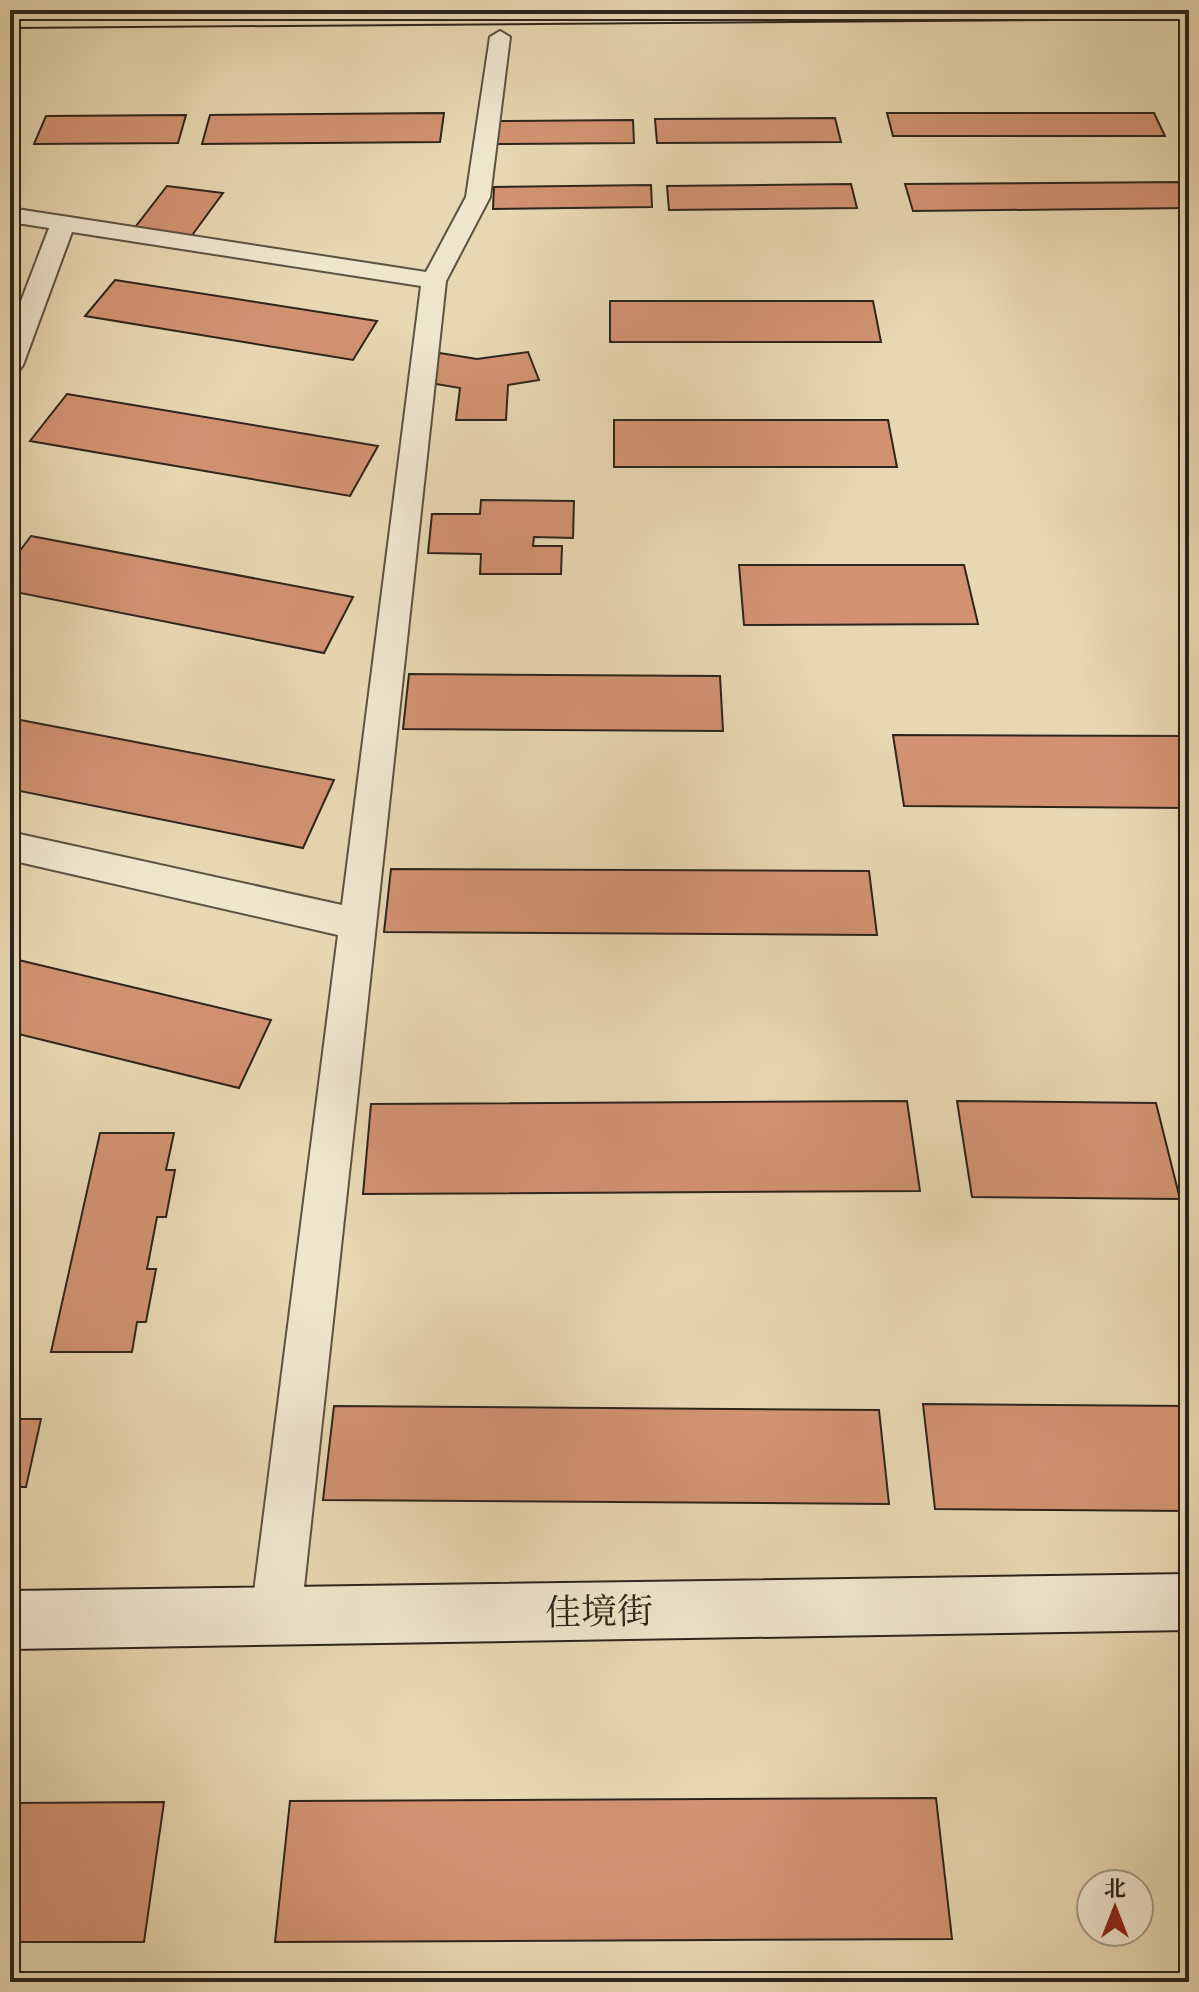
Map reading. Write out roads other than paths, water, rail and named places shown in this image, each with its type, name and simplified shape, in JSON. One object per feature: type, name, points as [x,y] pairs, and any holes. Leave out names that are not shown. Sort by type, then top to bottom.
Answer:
[{"type":"main road","points":[[10,20],[1189,11]]},
{"type":"main road","points":[[10,40],[511,17],[1189,32]]},
{"type":"street","points":[[276,1615],[434,281],[478,197],[511,17]]},
{"type":"street","points":[[10,215],[434,281]]},
{"type":"street","points":[[10,365],[63,223]]},
{"type":"street","points":[[10,846],[358,924]]},
{"type":"street","name":"佳境街","points":[[10,1620],[1189,1602]]}]
